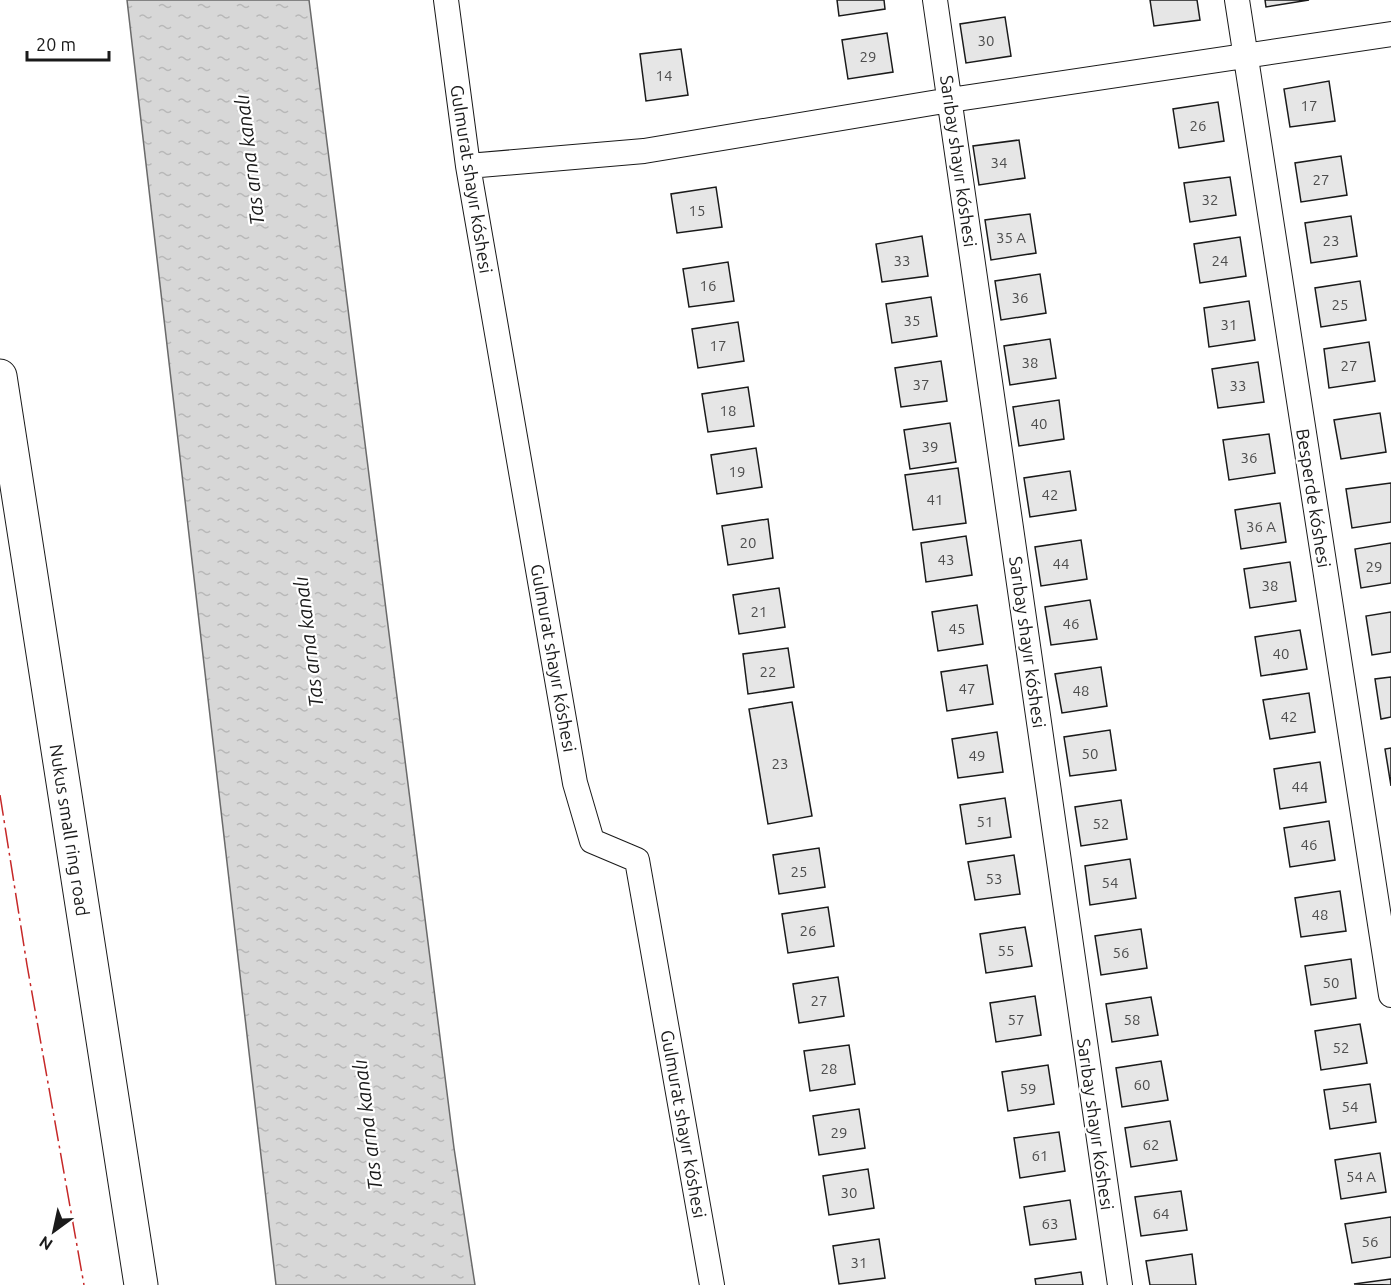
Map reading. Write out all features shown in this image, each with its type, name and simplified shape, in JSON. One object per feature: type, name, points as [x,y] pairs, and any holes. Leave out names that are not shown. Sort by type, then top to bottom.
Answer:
[{"type":"main road","name":"Nukus small ring road","points":[[0,376],[141,1285]]},
{"type":"street","name":"Gulmurat shayır kóshesi","points":[[446,0],[468,166],[575,783],[592,842],[637,860],[712,1285]]},
{"type":"street","name":"Sarıbay shayır kóshesi","points":[[935,0],[1120,1285]]},
{"type":"street","name":"Besperde kóshesi","points":[[1237,0],[1391,995]]},
{"type":"street","points":[[468,166],[644,151],[950,100],[1245,58],[1391,34]]},
{"type":"water","name":"Tas arna kanalı","points":[[127,0],[309,0],[454,1148],[475,1285],[276,1285]]},
{"type":"building","points":[[837,0],[884,0],[885,9],[839,16]]},
{"type":"building","points":[[1150,0],[1197,0],[1200,20],[1154,26]]},
{"type":"building","points":[[1265,0],[1309,0],[1266,7]]},
{"type":"building","points":[[1005,17],[1011,56],[966,63],[960,24]]},
{"type":"building","points":[[887,33],[893,72],[848,79],[842,40]]},
{"type":"building","points":[[681,49],[688,95],[646,101],[640,54]]},
{"type":"building","points":[[1329,81],[1335,121],[1290,127],[1284,89]]},
{"type":"building","points":[[1218,102],[1224,141],[1179,148],[1173,109]]},
{"type":"building","points":[[1019,140],[1025,178],[979,185],[973,146]]},
{"type":"building","points":[[1341,156],[1347,195],[1301,202],[1295,163]]},
{"type":"building","points":[[1230,177],[1236,215],[1190,222],[1184,183]]},
{"type":"building","points":[[716,187],[722,227],[677,233],[671,194]]},
{"type":"building","points":[[1030,214],[1036,253],[991,260],[985,220]]},
{"type":"building","points":[[1351,216],[1357,256],[1311,263],[1305,223]]},
{"type":"building","points":[[922,236],[928,276],[882,282],[876,244]]},
{"type":"building","points":[[1240,237],[1246,276],[1200,283],[1194,244]]},
{"type":"building","points":[[728,262],[734,301],[689,307],[683,269]]},
{"type":"building","points":[[1040,274],[1046,313],[1001,320],[995,281]]},
{"type":"building","points":[[1360,281],[1366,320],[1321,327],[1315,288]]},
{"type":"building","points":[[931,297],[937,336],[892,343],[886,304]]},
{"type":"building","points":[[1249,301],[1255,340],[1209,347],[1204,308]]},
{"type":"building","points":[[738,322],[744,361],[698,368],[692,329]]},
{"type":"building","points":[[1050,339],[1056,378],[1010,385],[1004,346]]},
{"type":"building","points":[[1369,342],[1375,381],[1329,388],[1324,349]]},
{"type":"building","points":[[941,361],[947,401],[901,407],[895,368]]},
{"type":"building","points":[[1258,362],[1264,402],[1218,408],[1212,369]]},
{"type":"building","points":[[748,387],[754,426],[708,432],[702,394]]},
{"type":"building","points":[[1059,400],[1064,439],[1019,446],[1013,407]]},
{"type":"building","points":[[1380,413],[1386,452],[1341,459],[1334,420]]},
{"type":"building","points":[[950,423],[956,462],[910,469],[904,430]]},
{"type":"building","points":[[1269,434],[1275,473],[1229,480],[1223,440]]},
{"type":"building","points":[[756,448],[762,487],[717,494],[711,455]]},
{"type":"building","points":[[958,468],[966,523],[913,530],[905,475]]},
{"type":"building","points":[[1070,471],[1076,510],[1030,517],[1024,478]]},
{"type":"building","points":[[1391,483],[1391,522],[1352,528],[1346,489]]},
{"type":"building","points":[[1280,503],[1286,542],[1241,549],[1235,510]]},
{"type":"building","points":[[768,519],[773,558],[728,565],[722,526]]},
{"type":"building","points":[[966,536],[972,575],[926,582],[921,543]]},
{"type":"building","points":[[1081,540],[1087,579],[1041,586],[1035,547]]},
{"type":"building","points":[[1391,543],[1391,583],[1361,588],[1355,549]]},
{"type":"building","points":[[1290,562],[1296,601],[1250,608],[1244,569]]},
{"type":"building","points":[[779,588],[785,627],[739,634],[733,595]]},
{"type":"building","points":[[1090,600],[1097,639],[1051,645],[1045,607]]},
{"type":"building","points":[[977,605],[983,644],[938,651],[932,612]]},
{"type":"building","points":[[1391,612],[1391,652],[1372,655],[1366,616]]},
{"type":"building","points":[[1300,630],[1307,669],[1261,676],[1255,637]]},
{"type":"building","points":[[788,648],[794,687],[748,694],[743,654]]},
{"type":"building","points":[[987,665],[993,704],[947,711],[941,672]]},
{"type":"building","points":[[1101,667],[1107,706],[1062,713],[1055,674]]},
{"type":"building","points":[[1391,677],[1391,717],[1381,719],[1375,679]]},
{"type":"building","points":[[1309,693],[1315,732],[1270,739],[1263,700]]},
{"type":"building","points":[[792,702],[812,816],[768,824],[749,709]]},
{"type":"building","points":[[1110,730],[1116,770],[1070,776],[1064,737]]},
{"type":"building","points":[[997,732],[1003,772],[958,778],[952,739]]},
{"type":"building","points":[[1391,748],[1391,786],[1385,749]]},
{"type":"building","points":[[1320,762],[1326,802],[1280,809],[1274,769]]},
{"type":"building","points":[[1005,798],[1011,837],[966,844],[960,805]]},
{"type":"building","points":[[1121,800],[1127,839],[1081,846],[1075,807]]},
{"type":"building","points":[[1329,821],[1335,860],[1290,867],[1284,828]]},
{"type":"building","points":[[819,848],[825,887],[779,894],[773,855]]},
{"type":"building","points":[[1014,855],[1020,894],[975,900],[968,862]]},
{"type":"building","points":[[1130,859],[1136,898],[1090,905],[1085,866]]},
{"type":"building","points":[[1340,891],[1346,931],[1301,937],[1295,898]]},
{"type":"building","points":[[828,907],[834,946],[788,953],[782,914]]},
{"type":"building","points":[[1025,927],[1032,966],[986,973],[980,934]]},
{"type":"building","points":[[1141,929],[1147,968],[1101,975],[1095,936]]},
{"type":"building","points":[[1351,959],[1356,998],[1311,1005],[1305,966]]},
{"type":"building","points":[[838,977],[844,1016],[799,1023],[793,984]]},
{"type":"building","points":[[1035,996],[1041,1035],[996,1042],[990,1003]]},
{"type":"building","points":[[1151,997],[1158,1035],[1112,1042],[1106,1004]]},
{"type":"building","points":[[1360,1024],[1367,1063],[1321,1070],[1315,1031]]},
{"type":"building","points":[[849,1045],[855,1084],[810,1091],[804,1051]]},
{"type":"building","points":[[1161,1061],[1168,1100],[1122,1107],[1116,1068]]},
{"type":"building","points":[[1048,1065],[1054,1104],[1008,1111],[1002,1072]]},
{"type":"building","points":[[1370,1084],[1376,1122],[1330,1129],[1324,1090]]},
{"type":"building","points":[[859,1109],[865,1148],[819,1155],[813,1116]]},
{"type":"building","points":[[1170,1121],[1177,1160],[1131,1167],[1125,1128]]},
{"type":"building","points":[[1059,1132],[1065,1171],[1020,1178],[1014,1138]]},
{"type":"building","points":[[1380,1153],[1386,1192],[1341,1199],[1335,1160]]},
{"type":"building","points":[[868,1169],[874,1208],[829,1215],[823,1176]]},
{"type":"building","points":[[1181,1191],[1187,1230],[1141,1236],[1135,1197]]},
{"type":"building","points":[[1070,1200],[1076,1239],[1030,1245],[1024,1207]]},
{"type":"building","points":[[1391,1217],[1391,1257],[1352,1263],[1345,1224]]},
{"type":"building","points":[[879,1239],[885,1278],[839,1284],[833,1246]]},
{"type":"building","points":[[1192,1254],[1196,1285],[1150,1285],[1146,1261]]},
{"type":"building","points":[[1081,1272],[1083,1285],[1036,1285],[1035,1279]]},
{"type":"building","points":[[1391,1279],[1391,1285],[1354,1284]]},
{"type":"power","points":[[0,795],[27,965],[84,1285]]}]
